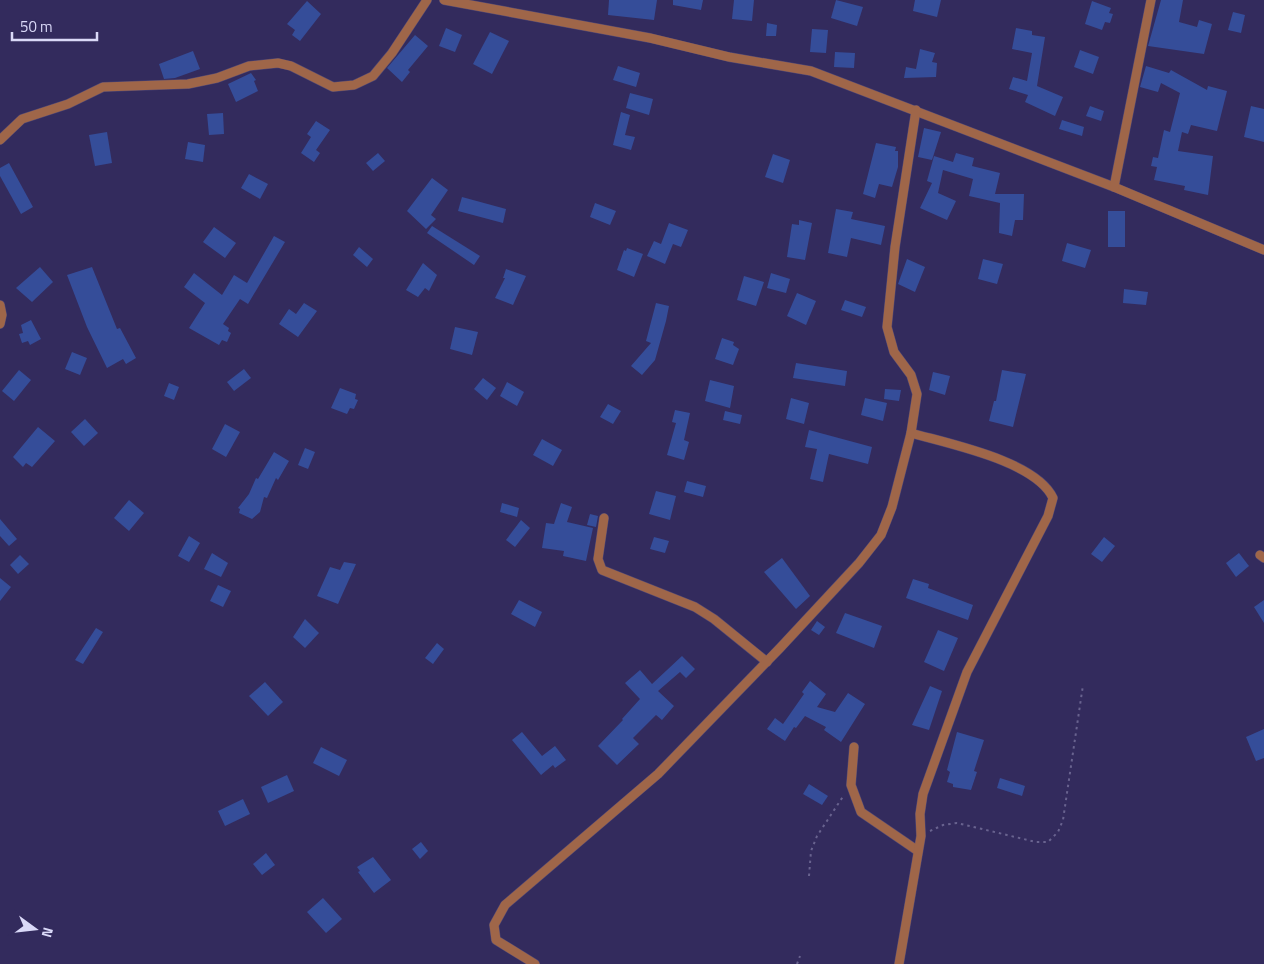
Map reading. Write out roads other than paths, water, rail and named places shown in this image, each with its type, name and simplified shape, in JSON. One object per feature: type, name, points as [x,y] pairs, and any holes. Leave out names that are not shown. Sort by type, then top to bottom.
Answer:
[{"type":"street","points":[[0,140],[22,119],[68,104],[103,87],[188,84],[217,78],[249,66],[278,63],[291,66],[333,87],[354,86],[372,76],[392,53],[426,0]]},
{"type":"street","points":[[444,0],[650,38],[729,57],[811,71],[1114,187],[1264,250]]},
{"type":"street","points":[[1114,187],[1151,0]]},
{"type":"street","points":[[535,964],[496,940],[494,925],[505,905],[658,774],[767,662],[859,563],[881,535],[892,507],[911,434],[917,394],[911,375],[894,352],[887,327],[895,247],[916,110]]},
{"type":"street","points":[[0,305],[2,315],[0,324]]},
{"type":"street","points":[[899,964],[921,836],[920,814],[924,794],[967,672],[1048,516],[1053,498],[1049,489],[1009,462],[911,434]]},
{"type":"street","points":[[604,518],[598,560],[602,570],[614,577],[668,595],[695,607],[714,618],[767,662]]},
{"type":"street","points":[[854,747],[851,785],[861,812],[918,851]]}]
